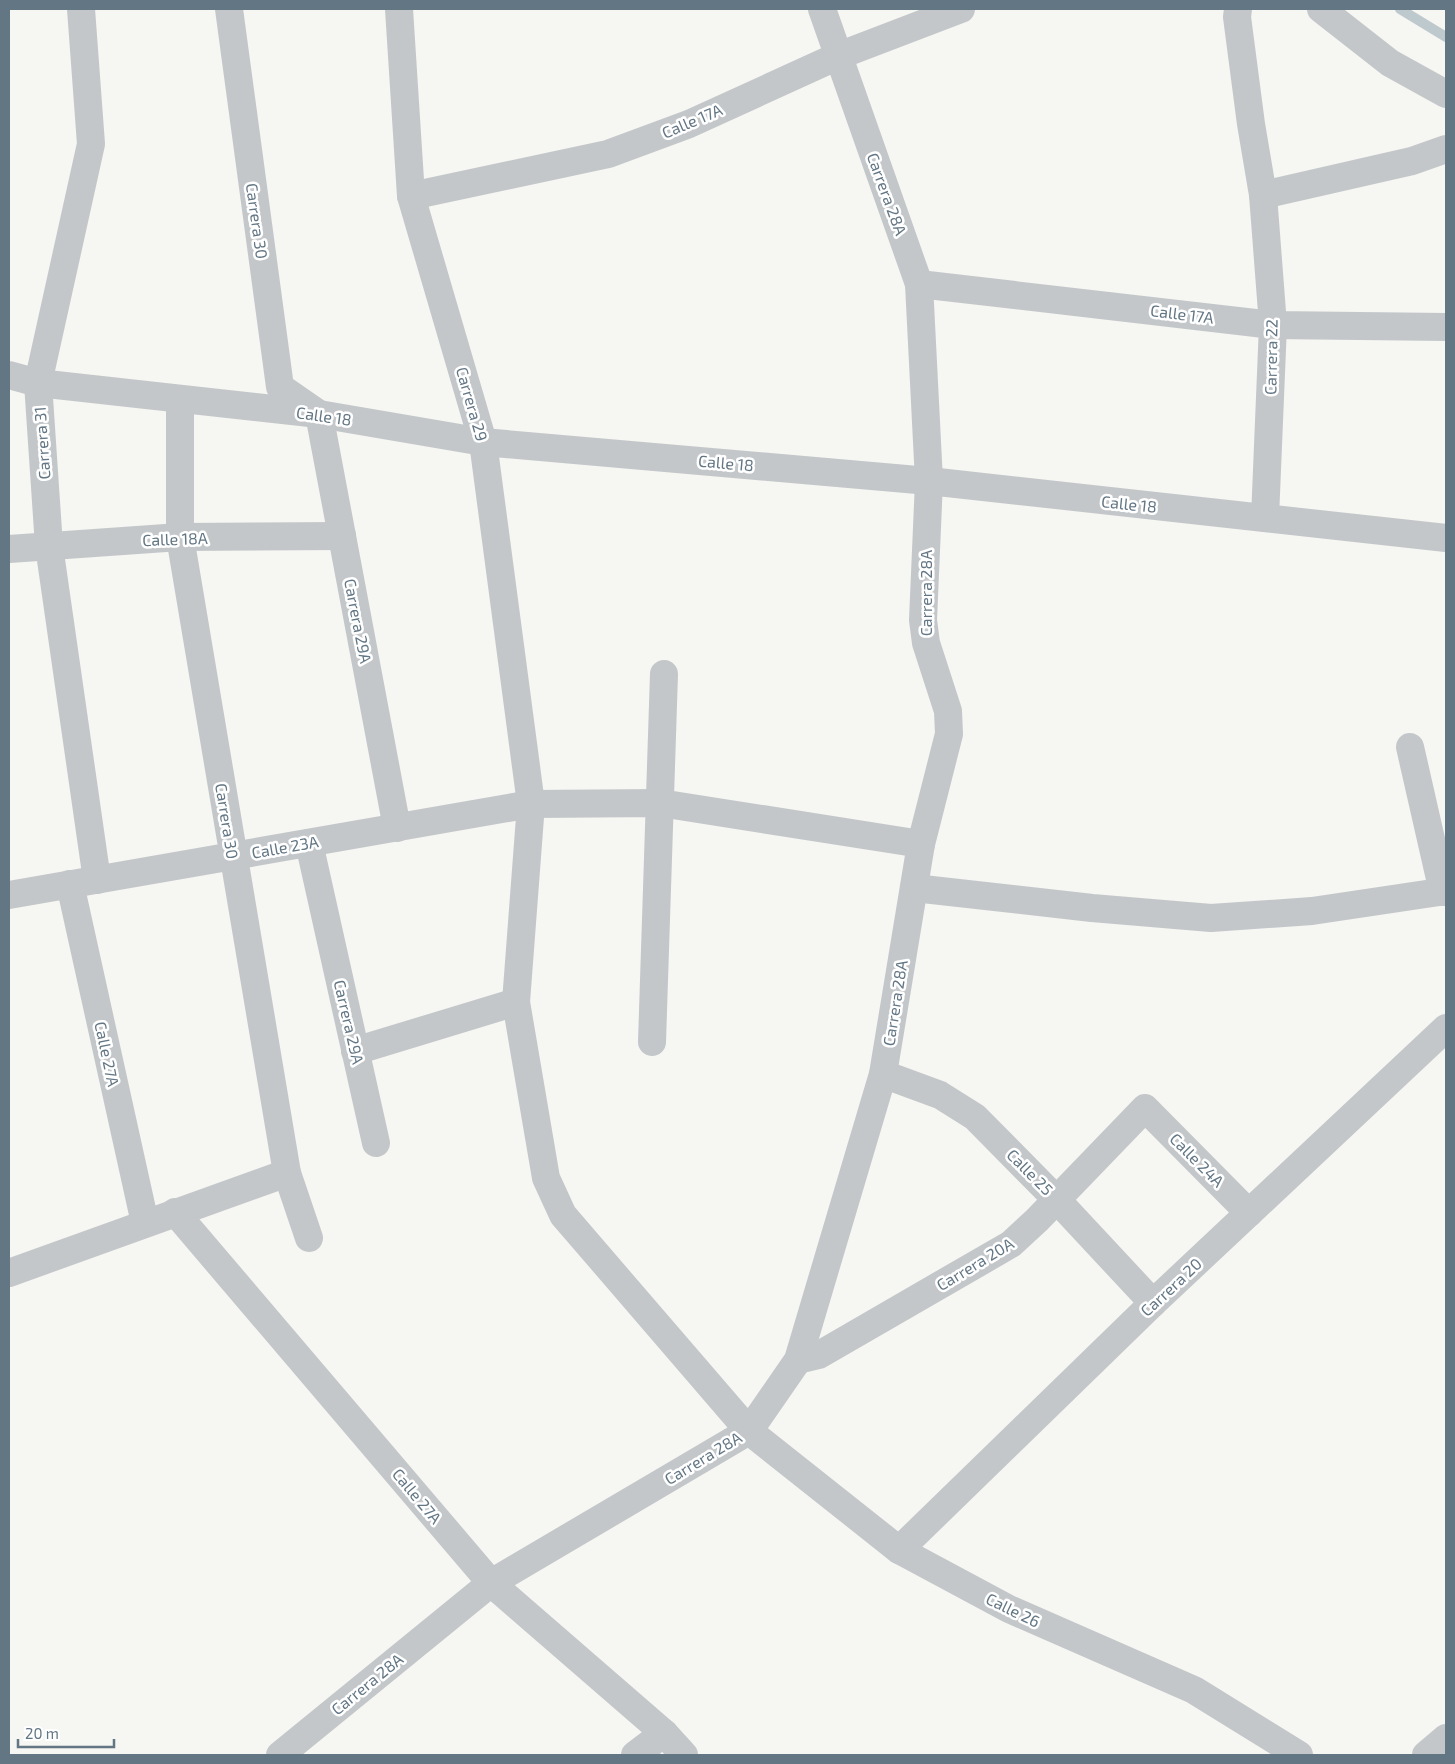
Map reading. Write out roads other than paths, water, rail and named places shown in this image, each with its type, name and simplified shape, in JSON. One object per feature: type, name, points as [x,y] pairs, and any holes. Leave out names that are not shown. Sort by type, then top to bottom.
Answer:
[{"type":"street","name":"Carrera 31","points":[[81,9],[92,144],[38,384],[49,546],[97,880]]},
{"type":"street","name":"Carrera 30","points":[[229,9],[280,386],[319,414]]},
{"type":"street","name":"Carrera 29","points":[[399,9],[410,196],[483,442],[531,804],[516,1002]]},
{"type":"street","name":"Carrera 28A","points":[[285,1754],[491,1583],[749,1431],[798,1360],[883,1074],[921,844],[949,734],[948,712],[926,643],[923,620],[929,481],[919,284],[822,9]]},
{"type":"street","name":"Calle 17A","points":[[410,196],[608,154],[689,124],[838,56],[961,9]]},
{"type":"street","name":"Carrera 22","points":[[1238,9],[1250,124],[1263,195],[1274,325],[1265,518]]},
{"type":"street","points":[[1321,9],[1390,63],[1446,94]]},
{"type":"street","points":[[1263,195],[1412,161],[1446,149]]},
{"type":"street","name":"Calle 17A","points":[[919,284],[1274,325],[1446,327]]},
{"type":"street","name":"Calle 18","points":[[9,375],[38,384],[319,414],[483,442],[929,481],[1446,538]]},
{"type":"street","name":"Carrera 30","points":[[180,399],[180,537],[287,1173],[309,1238]]},
{"type":"street","name":"Carrera 29A","points":[[319,414],[397,828]]},
{"type":"street","name":"Calle 18A","points":[[9,549],[180,537],[342,536]]},
{"type":"street","points":[[652,1042],[664,674]]},
{"type":"street","points":[[914,888],[1092,908],[1211,918],[1312,912],[1445,891],[1410,747]]},
{"type":"street","name":"Calle 23A","points":[[9,895],[531,804],[660,803],[921,844]]},
{"type":"street","name":"Carrera 29A","points":[[309,843],[376,1143]]},
{"type":"street","name":"Calle 27A","points":[[70,884],[145,1223]]},
{"type":"street","points":[[356,1051],[516,1002]]},
{"type":"street","name":"Calle 26","points":[[516,1002],[546,1178],[563,1215],[749,1431],[899,1550],[1009,1609],[1194,1690],[1298,1755]]},
{"type":"street","name":"Carrera 20","points":[[899,1550],[1153,1303],[1446,1028]]},
{"type":"street","name":"Calle 25","points":[[883,1074],[940,1095],[975,1116],[1153,1303]]},
{"type":"street","name":"Calle 24A","points":[[1146,1108],[1249,1213]]},
{"type":"street","name":"Carrera 20A","points":[[798,1360],[819,1355],[1011,1244],[1057,1200],[1146,1108]]},
{"type":"street","points":[[9,1273],[287,1173]]},
{"type":"street","name":"Calle 27A","points":[[175,1212],[491,1583],[664,1733],[684,1755]]},
{"type":"street","points":[[635,1755],[664,1733]]},
{"type":"street","points":[[1426,1755],[1446,1738]]},
{"type":"waterway","points":[[1400,9],[1446,37]]}]
